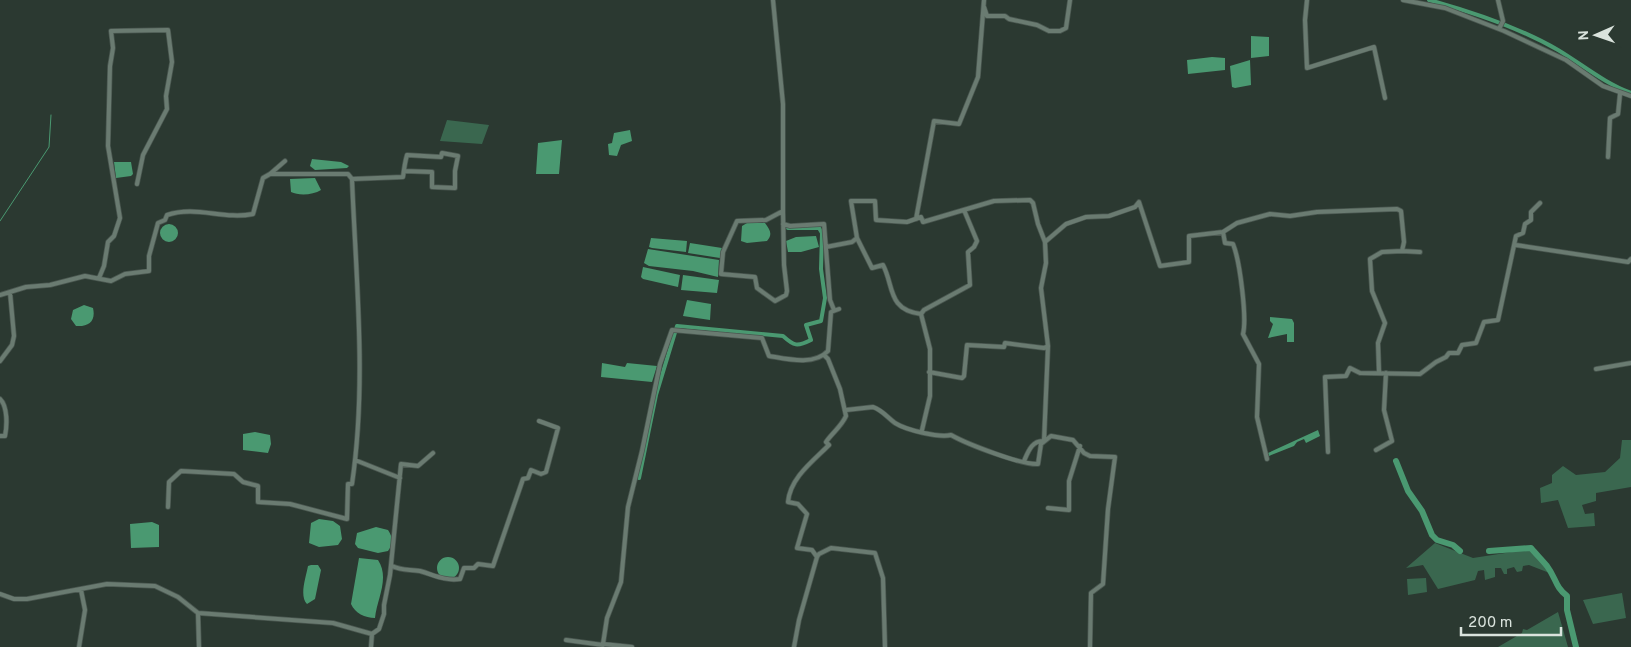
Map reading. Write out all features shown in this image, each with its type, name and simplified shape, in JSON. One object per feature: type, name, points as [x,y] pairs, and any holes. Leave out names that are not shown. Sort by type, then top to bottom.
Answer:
[{"type":"street","points":[[773,0],[784,104],[782,211],[786,295],[774,301],[757,288],[755,277],[721,274],[723,252],[737,221],[766,220],[782,211]]},
{"type":"street","points":[[984,0],[987,16],[1005,16],[1009,19],[1037,25],[1049,31],[1060,31],[1066,28],[1070,0]]},
{"type":"street","points":[[1307,0],[1305,20],[1307,68],[1374,47],[1385,98]]},
{"type":"street","points":[[1403,0],[1445,8],[1499,29],[1548,50],[1603,86],[1620,94],[1631,96]]},
{"type":"street","points":[[1498,0],[1503,21],[1499,29]]},
{"type":"street","points":[[916,219],[934,121],[960,124],[978,77],[982,10],[984,7]]},
{"type":"street","points":[[99,278],[104,266],[108,242],[114,236],[120,218],[108,146],[110,66],[113,48],[111,31],[168,30],[172,62],[166,96],[167,109],[143,155],[137,184]]},
{"type":"street","points":[[1581,70],[1586,66]]},
{"type":"street","points":[[1608,156],[1610,118],[1618,114],[1620,94]]},
{"type":"street","points":[[352,179],[403,177],[404,171],[408,155],[441,157],[442,153],[458,156],[454,171],[455,188],[432,187],[432,172],[404,171]]},
{"type":"street","points":[[0,295],[85,276],[111,281],[125,274],[149,271],[149,256],[158,223],[165,220],[167,215],[184,210],[217,215],[253,214],[263,178],[285,161]]},
{"type":"street","points":[[168,507],[169,482],[177,474],[185,471],[223,472],[236,474],[243,482],[258,486],[258,502],[290,504],[347,518],[348,484],[352,484],[356,460],[361,367],[352,179],[348,174],[270,174]]},
{"type":"street","points":[[964,210],[976,241],[974,247],[968,252],[970,285],[920,314],[910,313],[898,303],[891,293],[883,265],[872,268],[857,238],[851,201],[875,201],[876,220],[907,222],[921,217],[922,222],[994,201],[1030,200],[1046,242],[1046,263],[1041,288],[1048,346],[1044,441]]},
{"type":"street","points":[[1046,242],[1066,224],[1086,217],[1108,216],[1136,207],[1139,202],[1160,266],[1189,262],[1189,236],[1223,232],[1237,223],[1270,214],[1290,216],[1317,212],[1393,208],[1401,211],[1403,217],[1402,251]]},
{"type":"street","points":[[1328,452],[1325,377],[1346,376],[1350,368],[1360,373],[1420,374],[1446,357],[1449,352],[1458,353],[1462,345],[1476,343],[1484,322],[1498,320],[1517,234],[1523,233],[1525,224],[1531,220],[1531,212],[1540,203]]},
{"type":"street","points":[[603,646],[607,618],[621,582],[628,507],[642,452],[660,364],[672,330],[681,329],[762,338],[769,356],[809,361],[824,355],[828,351],[829,317],[831,312],[837,310],[830,300],[824,224],[790,226],[783,224]]},
{"type":"street","points":[[1223,232],[1226,243],[1234,244],[1240,264],[1240,287],[1246,325],[1242,334],[1259,364],[1257,417],[1267,459]]},
{"type":"street","points":[[826,246],[857,238]]},
{"type":"street","points":[[1516,245],[1600,259],[1628,262],[1631,259]]},
{"type":"street","points":[[1379,372],[1378,343],[1385,323],[1372,291],[1370,259],[1382,252],[1420,252]]},
{"type":"street","points":[[0,361],[12,345],[14,336],[10,292]]},
{"type":"street","points":[[920,314],[930,349],[930,396],[922,430]]},
{"type":"street","points":[[929,372],[962,378],[964,376],[967,345],[1004,347],[1005,343],[1044,348],[1048,346]]},
{"type":"street","points":[[818,557],[812,550],[797,548],[808,514],[798,504],[788,502],[789,495],[801,473],[829,445],[826,442],[827,439],[840,429],[846,416],[846,410],[828,359],[824,355]]},
{"type":"street","points":[[1596,369],[1631,363]]},
{"type":"street","points":[[1376,450],[1392,441],[1384,410],[1386,373]]},
{"type":"street","points":[[0,399],[5,408],[6,432],[5,436],[0,436]]},
{"type":"street","points":[[846,410],[873,407],[905,428],[922,430],[941,437],[951,435],[1010,458],[1038,464],[1039,450],[1044,441],[1051,436],[1073,440],[1084,453],[1090,456],[1115,457],[1108,509],[1103,584],[1092,592],[1090,647]]},
{"type":"street","points":[[392,566],[402,570],[419,571],[444,580],[460,579],[464,568],[474,568],[478,564],[493,566],[523,478],[528,478],[531,470],[541,474],[546,472],[549,464],[558,428],[539,421]]},
{"type":"street","points":[[1024,461],[1032,445],[1040,440],[1044,441]]},
{"type":"street","points":[[1048,508],[1069,510],[1069,481],[1080,446]]},
{"type":"street","points":[[370,647],[372,634],[379,629],[384,614],[392,566],[401,464],[418,466],[433,452]]},
{"type":"street","points":[[356,460],[400,478]]},
{"type":"street","points":[[794,647],[799,620],[819,554],[831,548],[875,553],[883,578],[886,647]]},
{"type":"street","points":[[0,594],[14,599],[26,599],[107,584],[155,586],[178,597],[198,613],[333,623],[372,634]]},
{"type":"street","points":[[80,647],[85,610],[81,590]]},
{"type":"street","points":[[198,613],[196,618],[199,647]]},
{"type":"street","points":[[566,640],[603,646],[632,647]]},
{"type":"shaded area","points":[[1251,36],[1269,37],[1269,56],[1251,58]]},
{"type":"shaded area","points":[[1212,57],[1225,58],[1225,70],[1188,74],[1187,60]]},
{"type":"shaded area","points":[[1250,60],[1251,85],[1232,87],[1230,66]]},
{"type":"shaded area","points":[[447,120],[489,125],[482,144],[440,141]]},
{"type":"shaded area","points":[[630,130],[632,141],[621,145],[617,156],[609,155],[608,144],[612,143],[614,133]]},
{"type":"shaded area","points":[[562,140],[559,174],[536,174],[538,143]]},
{"type":"shaded area","points":[[312,159],[341,162],[349,166],[347,168],[315,170],[310,166]]},
{"type":"shaded area","points":[[114,162],[131,162],[133,174],[116,178]]},
{"type":"shaded area","points":[[315,178],[321,190],[306,194],[291,192],[290,179]]},
{"type":"shaded area","points":[[747,223],[765,223],[770,232],[767,241],[747,243],[741,241],[742,226]]},
{"type":"shaded area","points":[[169,224],[175,227],[178,233],[175,239],[169,242],[163,239],[160,233],[163,227]]},
{"type":"shaded area","points":[[816,236],[819,247],[801,252],[788,252],[786,241],[796,237]]},
{"type":"shaded area","points":[[651,238],[687,241],[686,252],[649,247]]},
{"type":"shaded area","points":[[690,243],[722,248],[720,258],[688,253]]},
{"type":"shaded area","points":[[648,249],[719,260],[718,277],[693,271],[649,266],[644,263]]},
{"type":"shaded area","points":[[643,267],[680,275],[678,287],[643,279],[641,277]]},
{"type":"shaded area","points":[[683,275],[719,280],[717,293],[681,290]]},
{"type":"shaded area","points":[[687,300],[711,304],[710,320],[683,316]]},
{"type":"shaded area","points":[[84,305],[93,308],[92,320],[88,324],[76,326],[71,319],[73,310]]},
{"type":"shaded area","points":[[1270,317],[1292,319],[1294,323],[1294,342],[1287,342],[1287,334],[1268,338],[1273,324],[1270,321]]},
{"type":"shaded area","points":[[602,363],[625,367],[627,363],[657,366],[652,382],[601,377]]},
{"type":"shaded area","points":[[1318,430],[1320,436],[1306,443],[1304,439],[1297,442],[1294,446],[1269,456],[1268,453]]},
{"type":"shaded area","points":[[255,432],[270,435],[271,444],[268,453],[243,450],[243,434]]},
{"type":"shaded area","points":[[1622,440],[1631,440],[1631,487],[1596,493],[1596,501],[1582,505],[1585,514],[1594,513],[1595,526],[1568,528],[1558,500],[1541,503],[1540,488],[1552,483],[1552,475],[1563,466],[1576,475],[1605,472],[1620,458]]},
{"type":"shaded area","points":[[319,519],[333,521],[340,526],[342,539],[338,545],[319,547],[309,543],[311,523]]},
{"type":"shaded area","points":[[152,522],[159,525],[159,547],[131,548],[130,524]]},
{"type":"shaded area","points":[[376,527],[388,530],[391,535],[391,546],[388,551],[378,553],[358,548],[355,544],[357,533]]},
{"type":"shaded area","points":[[1435,543],[1473,558],[1530,549],[1552,574],[1529,565],[1523,566],[1522,571],[1517,572],[1514,567],[1507,569],[1507,574],[1504,574],[1501,568],[1495,568],[1495,577],[1485,580],[1484,570],[1478,571],[1475,580],[1438,589],[1423,565],[1406,568]]},
{"type":"shaded area","points":[[448,557],[456,560],[459,568],[456,576],[448,579],[440,576],[437,568],[440,560]]},
{"type":"shaded area","points":[[359,558],[378,560],[383,574],[382,589],[375,618],[361,614],[351,604]]},
{"type":"shaded area","points":[[318,565],[321,570],[315,599],[307,604],[304,596],[304,586],[308,566]]},
{"type":"shaded area","points":[[1426,578],[1427,592],[1408,595],[1407,579]]},
{"type":"shaded area","points":[[1622,593],[1626,618],[1593,624],[1583,600]]},
{"type":"shaded area","points":[[1558,612],[1568,647],[1498,647],[1522,633],[1523,629],[1527,630]]},
{"type":"waterway","points":[[1429,0],[1478,15],[1544,42],[1612,84],[1631,93]]},
{"type":"waterway","points":[[0,221],[49,147],[51,115]]},
{"type":"waterway","points":[[639,478],[656,395],[677,326],[783,336],[796,344],[802,344],[811,340],[806,325],[821,321],[825,298],[821,269],[822,233],[819,228],[788,228]]},
{"type":"waterway","points":[[1396,461],[1408,491],[1422,511],[1432,535],[1437,540],[1453,545],[1460,551]]},
{"type":"waterway","points":[[1489,551],[1531,548],[1547,566],[1558,586],[1567,596],[1567,610],[1576,647]]}]
